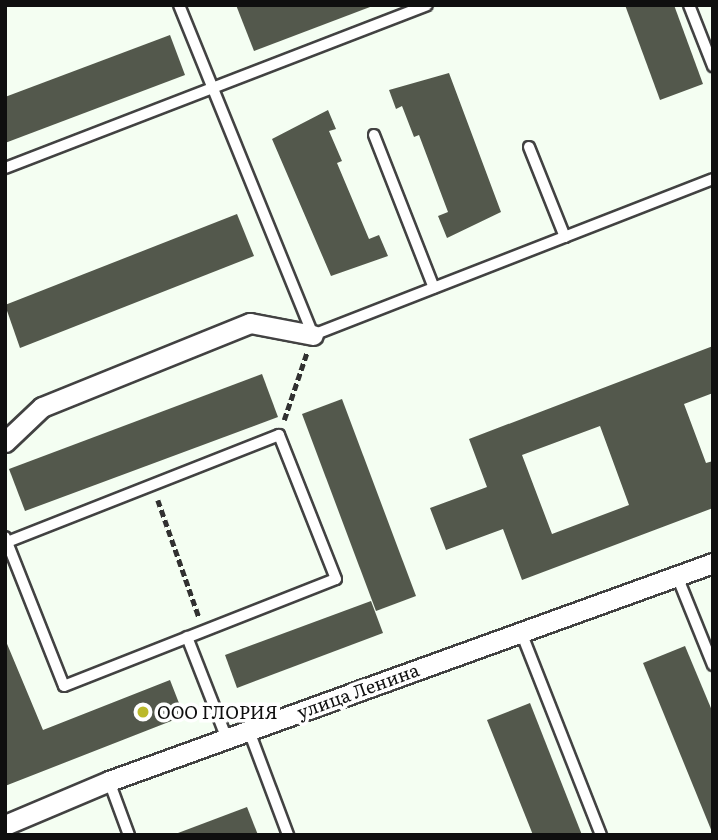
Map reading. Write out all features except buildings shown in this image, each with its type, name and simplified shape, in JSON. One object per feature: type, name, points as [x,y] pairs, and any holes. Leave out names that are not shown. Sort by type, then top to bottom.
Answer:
[{"type":"street","points":[[5,442],[42,407],[250,323],[313,335]]},
{"type":"street","name":"улица Ленина","points":[[12,827],[109,781],[713,563]]},
{"type":"lane","points":[[179,5],[313,335],[713,179]]},
{"type":"lane","points":[[5,168],[427,5]]},
{"type":"lane","points":[[689,5],[713,66]]},
{"type":"lane","points":[[374,135],[434,288]]},
{"type":"lane","points":[[529,147],[565,237]]},
{"type":"lane","points":[[279,435],[336,579],[64,685],[7,540],[152,485],[279,435]]},
{"type":"lane","points":[[677,576],[713,665]]},
{"type":"lane","points":[[521,632],[601,835]]},
{"type":"lane","points":[[187,637],[227,739]]},
{"type":"lane","points":[[249,731],[288,835]]},
{"type":"lane","points":[[109,781],[129,835]]},
{"type":"path","points":[[279,435],[313,335]]},
{"type":"path","points":[[152,485],[205,631]]},
{"type":"place","name":"ООО ГЛОРИЯ","points":[[143,712]]}]
